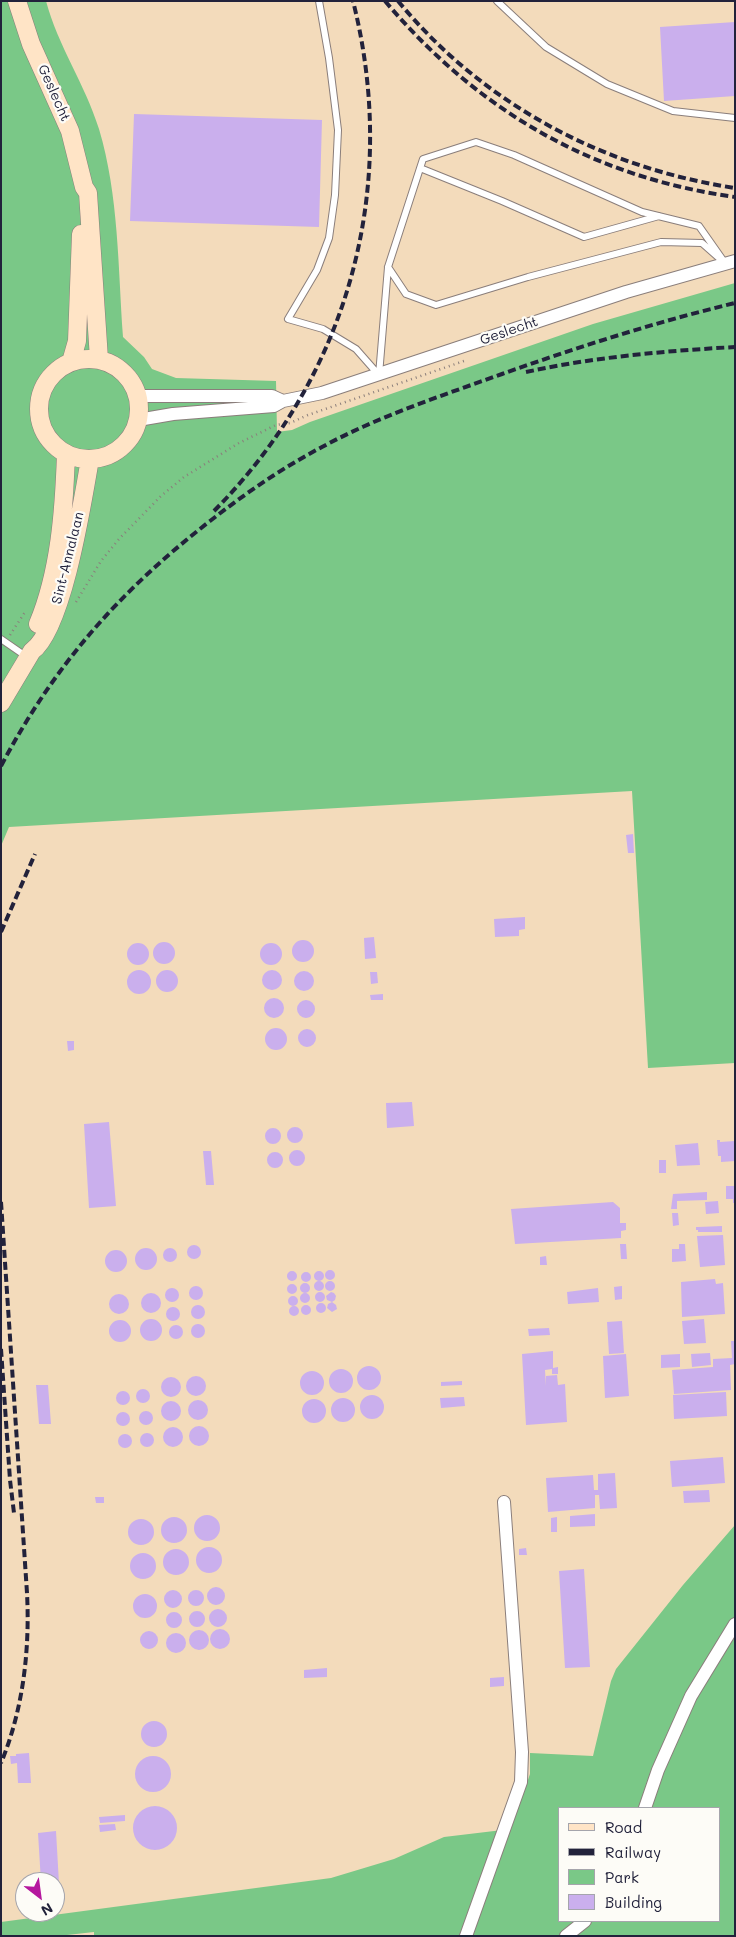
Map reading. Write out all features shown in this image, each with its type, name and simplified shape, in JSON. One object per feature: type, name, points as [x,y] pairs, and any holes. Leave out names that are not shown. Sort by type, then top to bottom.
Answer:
[{"type":"street","name":"Geslecht","points":[[17,1],[31,44],[70,131],[84,187],[88,193],[99,359]]},
{"type":"street","name":"Geslecht","points":[[71,362],[77,341],[81,225],[80,193],[84,187]]},
{"type":"street","name":"Geslecht","points":[[138,420],[173,414],[274,406],[283,401],[322,393],[379,375],[626,292],[730,262]]},
{"type":"street","points":[[99,359],[112,364],[124,372],[132,383],[138,396],[138,420],[132,435],[121,448],[106,456],[90,459],[78,458],[66,454],[53,444],[43,431],[39,415],[40,398],[46,383],[57,370],[71,362],[99,359]]},
{"type":"street","name":"Geslecht","points":[[138,396],[272,396],[283,401]]},
{"type":"street","name":"Sint-Annalaan","points":[[30,654],[30,643],[42,614],[55,564],[65,497],[66,454]]},
{"type":"street","name":"Sint-Annalaan","points":[[1,702],[30,654],[38,646],[53,618],[64,585],[90,459]]},
{"type":"street","points":[[466,1936],[521,1782],[522,1752],[504,1502]]},
{"type":"street","points":[[645,1807],[658,1770],[691,1696],[735,1624]]},
{"type":"street","points":[[566,1936],[584,1922]]},
{"type":"lane","points":[[319,1],[329,58],[338,130],[334,195],[329,238],[317,270],[288,319],[323,329],[356,349],[379,375]]},
{"type":"lane","points":[[498,1],[546,47],[607,84],[673,111],[735,118]]},
{"type":"lane","points":[[379,375],[388,267],[423,159],[476,142],[514,154],[642,212],[699,226],[730,262]]},
{"type":"lane","points":[[420,168],[584,237],[660,216]]},
{"type":"lane","points":[[388,267],[406,294],[436,305],[528,277],[662,242],[702,243],[730,262]]},
{"type":"lane","points":[[1,639],[30,654]]},
{"type":"path","points":[[76,602],[101,561],[130,526],[166,491],[209,460],[239,442],[276,425],[290,423],[308,415],[471,359]]},
{"type":"green space","points":[[1,1],[46,1],[57,34],[93,112],[106,154],[114,206],[123,337],[144,357],[152,369],[176,378],[276,381],[277,432],[292,430],[310,422],[593,324],[735,283],[735,1063],[648,1068],[632,791],[9,827],[1,846]]},
{"type":"green space","points":[[735,1525],[735,1936],[94,1936],[94,1932],[58,1936],[1,1936],[1,1922],[15,1920],[15,1922],[65,1922],[65,1913],[331,1878],[394,1859],[444,1837],[511,1829],[530,1774],[530,1753],[593,1756],[611,1681],[616,1669],[683,1585]]},
{"type":"building","points":[[735,22],[735,96],[664,101],[660,27]]},
{"type":"building","points":[[134,114],[322,120],[319,227],[130,221]]},
{"type":"building","points":[[633,834],[634,853],[628,853],[626,835]]},
{"type":"building","points":[[525,917],[525,929],[519,930],[519,936],[495,937],[494,919]]},
{"type":"building","points":[[374,937],[376,958],[365,959],[364,938]]},
{"type":"building","points":[[303,940],[311,943],[314,951],[311,959],[303,962],[295,959],[292,951],[295,943]]},
{"type":"building","points":[[160,942],[168,942],[175,949],[175,957],[168,964],[160,964],[153,957],[153,949]]},
{"type":"building","points":[[134,943],[142,943],[149,950],[149,958],[142,965],[134,965],[127,958],[127,950]]},
{"type":"building","points":[[271,943],[279,946],[282,954],[279,962],[271,965],[263,962],[260,954],[263,946]]},
{"type":"building","points":[[139,970],[144,971],[150,977],[150,987],[144,993],[139,994],[134,993],[128,987],[127,982],[128,977],[134,971]]},
{"type":"building","points":[[167,970],[175,973],[178,981],[175,989],[167,992],[159,989],[156,981],[159,973]]},
{"type":"building","points":[[268,970],[276,970],[282,976],[282,984],[276,990],[268,990],[262,984],[262,976]]},
{"type":"building","points":[[300,971],[308,971],[314,977],[314,985],[308,991],[300,991],[294,985],[294,977]]},
{"type":"building","points":[[370,972],[377,972],[378,983],[371,984]]},
{"type":"building","points":[[383,994],[383,1000],[371,1000],[370,995]]},
{"type":"building","points":[[274,998],[281,1001],[284,1008],[281,1015],[274,1018],[267,1015],[264,1008],[267,1001]]},
{"type":"building","points":[[306,1000],[314,1005],[315,1009],[310,1017],[306,1018],[298,1013],[297,1009],[302,1001]]},
{"type":"building","points":[[272,1028],[280,1028],[287,1035],[287,1043],[280,1050],[272,1050],[265,1043],[265,1035]]},
{"type":"building","points":[[307,1029],[315,1034],[316,1038],[311,1046],[307,1047],[299,1042],[298,1038],[303,1030]]},
{"type":"building","points":[[67,1041],[74,1041],[74,1050],[68,1051]]},
{"type":"building","points":[[412,1102],[414,1126],[387,1128],[386,1103]]},
{"type":"building","points":[[109,1122],[116,1206],[89,1208],[84,1124]]},
{"type":"building","points":[[292,1127],[298,1127],[303,1132],[301,1141],[292,1143],[287,1138],[287,1132]]},
{"type":"building","points":[[270,1128],[276,1128],[281,1133],[279,1142],[270,1144],[265,1139],[265,1133]]},
{"type":"building","points":[[717,1140],[720,1140],[720,1142],[735,1141],[735,1161],[721,1162],[721,1156],[718,1156]]},
{"type":"building","points":[[698,1143],[700,1165],[677,1166],[675,1145]]},
{"type":"building","points":[[294,1150],[300,1150],[305,1155],[303,1164],[294,1166],[289,1161],[289,1155]]},
{"type":"building","points":[[203,1151],[211,1151],[214,1185],[206,1185]]},
{"type":"building","points":[[272,1152],[278,1152],[283,1157],[281,1166],[272,1168],[267,1163],[267,1157]]},
{"type":"building","points":[[659,1160],[666,1160],[666,1173],[659,1173]]},
{"type":"building","points":[[726,1186],[735,1186],[735,1203],[733,1203],[733,1199],[726,1199]]},
{"type":"building","points":[[707,1192],[707,1200],[677,1201],[677,1209],[671,1209],[673,1194]]},
{"type":"building","points":[[718,1201],[719,1213],[706,1214],[705,1202]]},
{"type":"building","points":[[613,1202],[620,1208],[620,1223],[626,1223],[626,1230],[621,1231],[621,1238],[515,1244],[511,1209]]},
{"type":"building","points":[[672,1213],[678,1213],[679,1225],[673,1226]]},
{"type":"building","points":[[722,1226],[722,1232],[698,1232],[696,1230],[696,1227]]},
{"type":"building","points":[[723,1235],[725,1265],[700,1267],[697,1236]]},
{"type":"building","points":[[620,1244],[626,1244],[627,1259],[621,1259]]},
{"type":"building","points":[[679,1244],[685,1244],[686,1261],[672,1262],[672,1249],[679,1249]]},
{"type":"building","points":[[191,1245],[197,1245],[201,1252],[197,1259],[191,1259],[187,1255],[187,1249]]},
{"type":"building","points":[[142,1248],[150,1248],[157,1255],[157,1263],[150,1270],[142,1270],[135,1263],[135,1255]]},
{"type":"building","points":[[167,1248],[173,1248],[177,1255],[173,1262],[167,1262],[163,1258],[163,1252]]},
{"type":"building","points":[[116,1250],[124,1253],[127,1261],[124,1269],[116,1272],[108,1269],[105,1261],[108,1253]]},
{"type":"building","points":[[546,1256],[547,1265],[540,1265],[540,1257]]},
{"type":"building","points":[[328,1270],[332,1270],[335,1275],[332,1280],[328,1280],[325,1277],[325,1273]]},
{"type":"building","points":[[290,1271],[294,1271],[297,1276],[294,1281],[290,1281],[287,1278],[287,1274]]},
{"type":"building","points":[[317,1271],[321,1271],[324,1276],[321,1281],[317,1281],[314,1278],[314,1274]]},
{"type":"building","points":[[304,1272],[308,1272],[311,1277],[310,1281],[304,1282],[301,1279],[301,1275]]},
{"type":"building","points":[[715,1279],[716,1284],[723,1283],[725,1314],[682,1317],[681,1282]]},
{"type":"building","points":[[317,1281],[321,1281],[324,1286],[321,1291],[317,1291],[314,1288],[314,1284]]},
{"type":"building","points":[[328,1281],[332,1281],[335,1286],[332,1291],[328,1291],[325,1288],[325,1284]]},
{"type":"building","points":[[303,1283],[307,1283],[310,1288],[307,1293],[303,1293],[300,1290],[300,1286]]},
{"type":"building","points":[[290,1284],[294,1284],[297,1289],[294,1294],[290,1294],[287,1291],[287,1287]]},
{"type":"building","points":[[193,1286],[199,1286],[203,1293],[199,1300],[193,1300],[189,1296],[189,1290]]},
{"type":"building","points":[[622,1286],[622,1299],[615,1300],[614,1287]]},
{"type":"building","points":[[169,1288],[175,1288],[179,1295],[175,1302],[169,1302],[165,1298],[165,1292]]},
{"type":"building","points":[[598,1288],[599,1302],[568,1304],[567,1292]]},
{"type":"building","points":[[318,1292],[322,1292],[325,1297],[324,1301],[318,1302],[315,1299],[315,1295]]},
{"type":"building","points":[[331,1292],[336,1296],[332,1302],[327,1300],[326,1296]]},
{"type":"building","points":[[151,1293],[158,1296],[161,1303],[158,1310],[151,1313],[144,1310],[141,1303],[144,1296]]},
{"type":"building","points":[[305,1293],[310,1298],[305,1303],[300,1298]]},
{"type":"building","points":[[119,1294],[126,1297],[129,1304],[126,1311],[119,1314],[112,1311],[109,1304],[112,1297]]},
{"type":"building","points":[[293,1296],[298,1301],[293,1306],[288,1301]]},
{"type":"building","points":[[332,1302],[336,1305],[337,1309],[332,1312],[327,1308],[328,1304]]},
{"type":"building","points":[[319,1303],[323,1303],[326,1308],[323,1313],[319,1313],[316,1310],[316,1306]]},
{"type":"building","points":[[195,1305],[201,1305],[205,1312],[201,1319],[195,1319],[191,1315],[191,1309]]},
{"type":"building","points":[[304,1305],[308,1305],[311,1310],[308,1315],[304,1315],[301,1312],[301,1308]]},
{"type":"building","points":[[292,1306],[296,1306],[299,1311],[296,1316],[292,1316],[289,1313],[289,1309]]},
{"type":"building","points":[[170,1307],[176,1307],[180,1314],[176,1321],[170,1321],[166,1317],[166,1311]]},
{"type":"building","points":[[151,1319],[159,1322],[162,1330],[159,1338],[151,1341],[143,1338],[140,1330],[143,1322]]},
{"type":"building","points":[[704,1319],[706,1343],[684,1344],[682,1321]]},
{"type":"building","points":[[120,1320],[128,1323],[131,1331],[128,1339],[120,1342],[112,1339],[109,1331],[112,1323]]},
{"type":"building","points":[[622,1321],[624,1353],[609,1354],[607,1322]]},
{"type":"building","points":[[195,1324],[201,1324],[205,1331],[201,1338],[195,1338],[191,1334],[191,1328]]},
{"type":"building","points":[[173,1325],[179,1325],[183,1332],[179,1339],[173,1339],[169,1335],[169,1329]]},
{"type":"building","points":[[549,1328],[550,1335],[529,1336],[528,1329]]},
{"type":"building","points":[[731,1341],[735,1341],[735,1364],[730,1365],[731,1390],[674,1394],[672,1370],[713,1367],[713,1359],[732,1358]]},
{"type":"building","points":[[553,1351],[553,1368],[558,1367],[558,1374],[552,1374],[552,1369],[545,1370],[546,1386],[546,1376],[557,1375],[558,1385],[565,1384],[567,1422],[526,1425],[522,1354]]},
{"type":"building","points":[[710,1353],[711,1365],[692,1367],[691,1354]]},
{"type":"building","points":[[626,1354],[629,1396],[605,1398],[603,1356]]},
{"type":"building","points":[[680,1354],[680,1367],[661,1368],[661,1355]]},
{"type":"building","points":[[369,1366],[377,1370],[381,1378],[377,1386],[369,1390],[361,1386],[357,1378],[361,1370]]},
{"type":"building","points":[[341,1369],[349,1373],[353,1381],[349,1389],[341,1393],[333,1389],[329,1381],[333,1373]]},
{"type":"building","points":[[312,1371],[320,1375],[324,1383],[320,1391],[312,1395],[304,1391],[300,1383],[304,1375]]},
{"type":"building","points":[[196,1376],[203,1379],[206,1386],[203,1393],[196,1396],[189,1393],[186,1386],[189,1379]]},
{"type":"building","points":[[171,1377],[178,1380],[181,1387],[178,1394],[171,1397],[164,1394],[161,1387],[164,1380]]},
{"type":"building","points":[[462,1381],[462,1385],[441,1386],[441,1382]]},
{"type":"building","points":[[36,1385],[48,1385],[51,1424],[39,1424]]},
{"type":"building","points":[[140,1389],[146,1389],[150,1396],[146,1403],[140,1403],[136,1399],[136,1393]]},
{"type":"building","points":[[120,1391],[126,1391],[130,1398],[126,1405],[120,1405],[116,1401],[116,1395]]},
{"type":"building","points":[[726,1392],[727,1416],[674,1419],[673,1395]]},
{"type":"building","points":[[372,1395],[380,1399],[384,1407],[380,1415],[372,1419],[364,1415],[360,1407],[364,1399]]},
{"type":"building","points":[[464,1397],[465,1406],[441,1408],[440,1398]]},
{"type":"building","points":[[343,1398],[351,1402],[355,1410],[351,1418],[343,1422],[335,1418],[331,1410],[335,1402]]},
{"type":"building","points":[[314,1399],[322,1403],[326,1411],[322,1419],[314,1423],[306,1419],[302,1411],[306,1403]]},
{"type":"building","points":[[198,1400],[205,1403],[208,1410],[205,1417],[198,1420],[191,1417],[188,1410],[191,1403]]},
{"type":"building","points":[[171,1401],[178,1404],[181,1411],[178,1418],[171,1421],[164,1418],[161,1411],[164,1404]]},
{"type":"building","points":[[143,1411],[149,1411],[153,1418],[149,1425],[143,1425],[139,1421],[139,1415]]},
{"type":"building","points":[[120,1412],[126,1412],[130,1419],[126,1426],[120,1426],[116,1422],[116,1416]]},
{"type":"building","points":[[199,1426],[206,1429],[209,1436],[206,1443],[199,1446],[192,1443],[189,1436],[192,1429]]},
{"type":"building","points":[[173,1427],[180,1430],[183,1437],[180,1444],[173,1447],[166,1444],[163,1437],[166,1430]]},
{"type":"building","points":[[144,1433],[150,1433],[154,1440],[150,1447],[144,1447],[140,1443],[140,1437]]},
{"type":"building","points":[[122,1434],[128,1434],[132,1441],[128,1448],[122,1448],[118,1444],[118,1438]]},
{"type":"building","points":[[723,1457],[725,1483],[672,1487],[670,1461]]},
{"type":"building","points":[[615,1473],[617,1508],[600,1509],[599,1495],[595,1495],[595,1508],[548,1512],[546,1478],[593,1475],[594,1490],[598,1490],[598,1474]]},
{"type":"building","points":[[709,1490],[710,1502],[684,1503],[683,1491]]},
{"type":"building","points":[[95,1497],[104,1497],[104,1503],[96,1503]]},
{"type":"building","points":[[595,1514],[595,1526],[570,1527],[570,1516]]},
{"type":"building","points":[[207,1515],[216,1519],[220,1528],[216,1537],[207,1541],[198,1537],[194,1528],[198,1519]]},
{"type":"building","points":[[174,1517],[183,1521],[187,1530],[183,1539],[174,1543],[165,1539],[161,1530],[165,1521]]},
{"type":"building","points":[[557,1517],[557,1532],[551,1532],[551,1518]]},
{"type":"building","points":[[141,1519],[150,1523],[154,1532],[150,1541],[141,1545],[132,1541],[128,1532],[132,1523]]},
{"type":"building","points":[[209,1547],[219,1550],[222,1560],[219,1570],[209,1573],[199,1570],[196,1560],[199,1550]]},
{"type":"building","points":[[526,1548],[527,1555],[519,1555],[519,1549]]},
{"type":"building","points":[[176,1549],[185,1553],[189,1562],[185,1571],[176,1575],[167,1571],[163,1562],[167,1553]]},
{"type":"building","points":[[143,1553],[152,1557],[156,1566],[152,1575],[143,1579],[134,1575],[130,1566],[134,1557]]},
{"type":"building","points":[[584,1569],[590,1667],[565,1668],[559,1571]]},
{"type":"building","points":[[216,1587],[222,1590],[225,1596],[222,1602],[216,1605],[210,1602],[207,1596],[210,1590]]},
{"type":"building","points":[[173,1590],[179,1593],[182,1599],[179,1605],[173,1608],[167,1605],[164,1599],[167,1593]]},
{"type":"building","points":[[193,1590],[199,1590],[204,1595],[202,1604],[193,1606],[188,1601],[188,1595]]},
{"type":"building","points":[[145,1594],[153,1598],[157,1606],[153,1614],[145,1618],[137,1614],[133,1606],[137,1598]]},
{"type":"building","points":[[218,1609],[224,1612],[227,1618],[224,1624],[218,1627],[212,1624],[209,1618],[212,1612]]},
{"type":"building","points":[[197,1611],[203,1613],[205,1619],[203,1625],[197,1627],[191,1625],[189,1619],[191,1613]]},
{"type":"building","points":[[174,1612],[180,1614],[182,1620],[180,1626],[174,1628],[168,1626],[166,1620],[168,1614]]},
{"type":"building","points":[[220,1629],[227,1632],[230,1639],[227,1646],[220,1649],[213,1646],[210,1639],[213,1632]]},
{"type":"building","points":[[199,1630],[206,1633],[209,1640],[206,1647],[199,1650],[192,1647],[189,1640],[192,1633]]},
{"type":"building","points":[[149,1631],[155,1634],[158,1640],[155,1646],[149,1649],[143,1646],[140,1640],[143,1634]]},
{"type":"building","points":[[176,1633],[183,1636],[186,1643],[183,1650],[176,1653],[169,1650],[166,1643],[169,1636]]},
{"type":"building","points":[[327,1668],[327,1677],[304,1678],[304,1670]]},
{"type":"building","points":[[504,1677],[504,1686],[490,1687],[490,1678]]},
{"type":"building","points":[[154,1721],[163,1725],[167,1734],[163,1743],[154,1747],[145,1743],[141,1734],[145,1725]]},
{"type":"building","points":[[29,1753],[31,1783],[18,1783],[17,1763],[11,1764],[10,1756]]},
{"type":"building","points":[[153,1756],[160,1757],[166,1761],[170,1767],[170,1781],[166,1787],[160,1791],[153,1792],[146,1791],[140,1787],[136,1781],[135,1774],[136,1767],[140,1761],[146,1757]]},
{"type":"building","points":[[155,1806],[167,1810],[173,1816],[177,1828],[173,1840],[167,1846],[155,1850],[143,1846],[137,1840],[133,1828],[137,1816],[143,1810]]},
{"type":"building","points":[[125,1815],[125,1821],[100,1823],[99,1817]]},
{"type":"building","points":[[115,1824],[116,1830],[100,1832],[99,1825]]},
{"type":"building","points":[[56,1831],[58,1872],[40,1872],[38,1833]]},
{"type":"railway","points":[[214,511],[261,458],[299,400],[330,339],[352,275],[365,208],[370,140],[366,71],[353,1]]},
{"type":"railway","points":[[385,1],[421,40],[459,75],[499,106],[541,133],[586,155],[633,173],[683,187],[735,197]]},
{"type":"railway","points":[[398,1],[431,38],[468,71],[507,100],[549,126],[593,147],[639,165],[686,178],[735,188]]},
{"type":"railway","points":[[1,766],[22,729],[67,662],[118,603],[177,548],[278,472],[344,436],[388,416],[433,399],[588,345],[676,318],[735,303]]},
{"type":"railway","points":[[526,372],[630,355],[735,347]]},
{"type":"railway","points":[[1,932],[35,854]]},
{"type":"railway","points":[[1,1202],[28,1614],[26,1658],[20,1701],[9,1743],[1,1763]]},
{"type":"railway","points":[[1,1349],[14,1513]]}]
